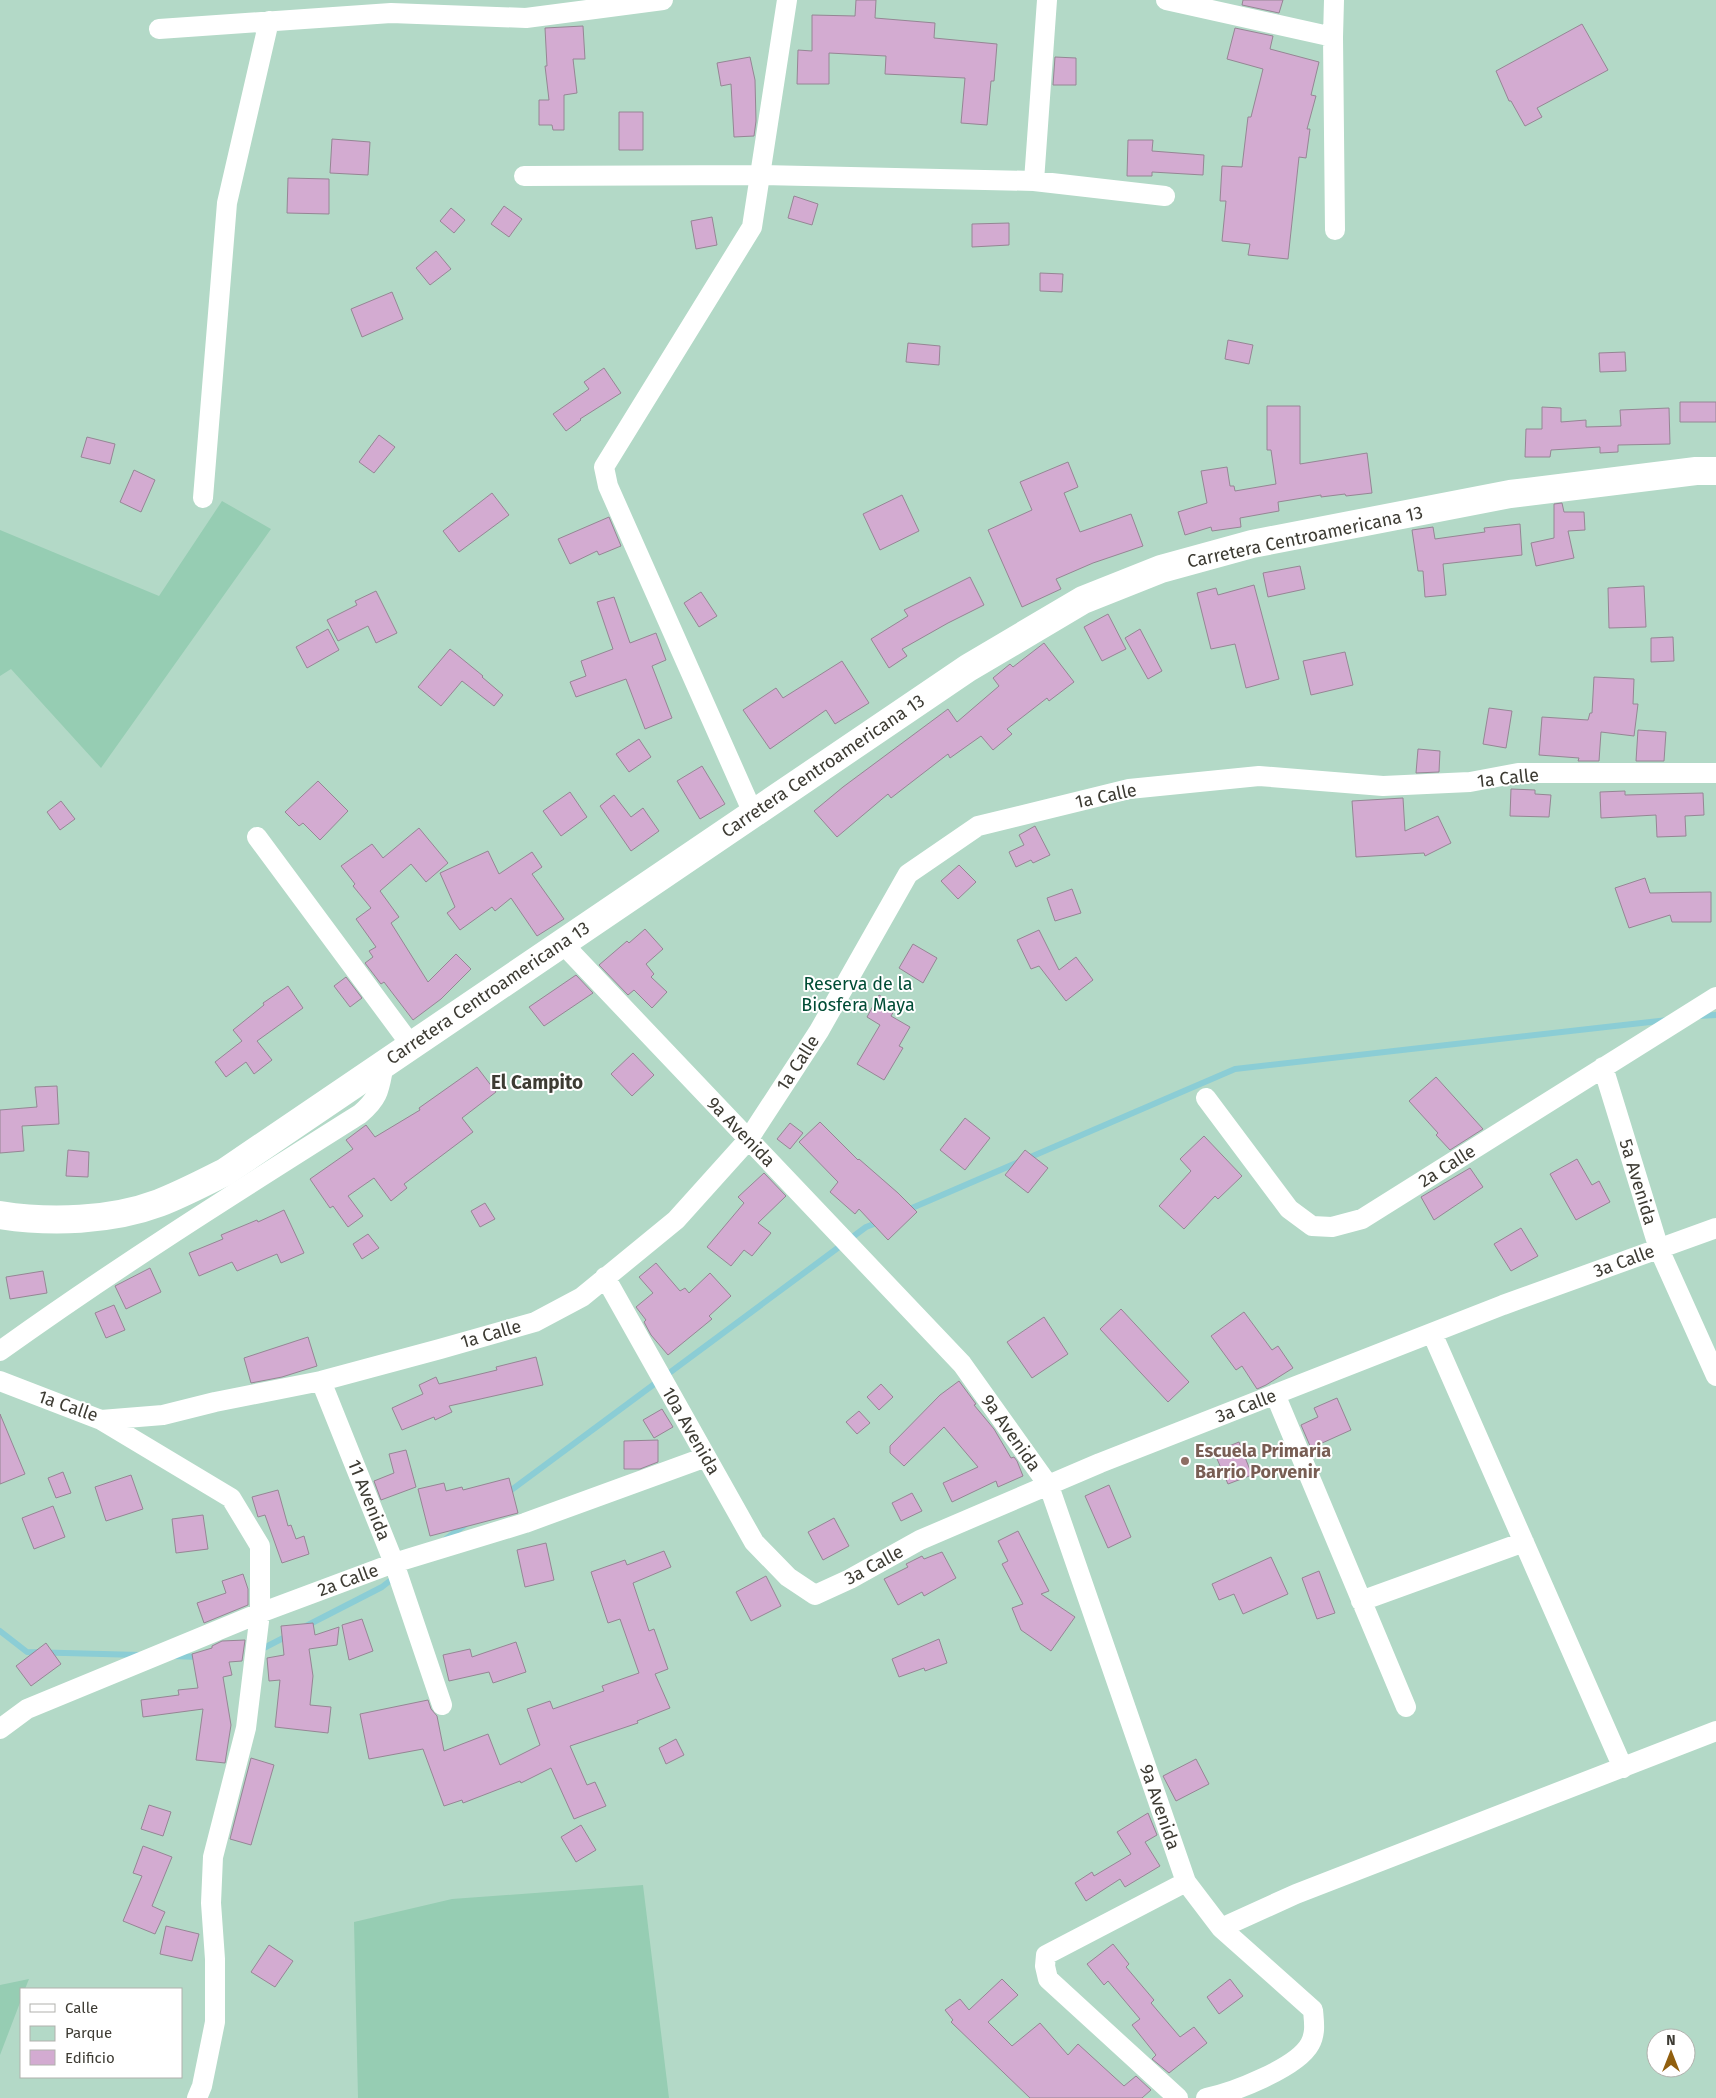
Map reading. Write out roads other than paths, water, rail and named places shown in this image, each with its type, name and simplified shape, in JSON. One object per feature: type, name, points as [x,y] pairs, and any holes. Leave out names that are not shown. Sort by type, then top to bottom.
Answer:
[{"type":"highway","name":"Carretera Centroamericana 13","points":[[0,1215],[28,1220],[72,1220],[117,1213],[157,1204],[225,1172],[968,668],[1083,600],[1161,569],[1252,544],[1510,494],[1716,471]]},
{"type":"street","points":[[159,29],[391,13],[527,9],[663,0]]},
{"type":"street","points":[[753,814],[608,486],[604,467],[752,226],[787,0]]},
{"type":"street","points":[[1034,181],[1047,0]]},
{"type":"street","points":[[1166,0],[1333,37]]},
{"type":"street","points":[[1334,0],[1335,230]]},
{"type":"street","points":[[203,498],[227,203],[269,21]]},
{"type":"street","points":[[524,176],[760,175],[1034,181],[1165,196]]},
{"type":"street","name":"1a Calle","points":[[0,1381],[101,1420],[164,1415],[215,1402],[321,1382],[535,1322],[582,1297],[676,1220],[748,1140],[819,1031],[908,874],[978,826],[1129,789],[1259,776],[1383,786],[1470,782],[1518,773],[1716,773]]},
{"type":"street","points":[[257,837],[411,1045]]},
{"type":"street","name":"9a Avenida","points":[[562,943],[962,1364],[1049,1486],[1186,1882],[1222,1928],[1314,2010],[1314,2032],[1309,2046],[1291,2062],[1262,2078],[1224,2094],[1206,2098]]},
{"type":"street","name":"2a Calle","points":[[1206,1098],[1289,1209],[1312,1226],[1332,1227],[1362,1219],[1716,997]]},
{"type":"street","points":[[0,1351],[94,1284],[168,1235],[360,1114],[379,1092],[384,1064]]},
{"type":"street","name":"5a Avenida","points":[[1603,1067],[1659,1249],[1716,1376]]},
{"type":"street","name":"3a Calle","points":[[788,1577],[815,1595],[850,1579],[920,1540],[1100,1463],[1432,1333],[1716,1228]]},
{"type":"street","name":"10a Avenida","points":[[605,1277],[754,1542],[788,1577]]},
{"type":"street","points":[[1432,1333],[1623,1768]]},
{"type":"street","name":"11 Avenida","points":[[321,1382],[394,1563],[442,1704]]},
{"type":"street","points":[[1275,1394],[1406,1707]]},
{"type":"street","points":[[101,1420],[231,1498],[260,1546],[260,1613],[246,1728],[213,1857],[211,1903],[215,1959],[215,2022],[202,2086],[197,2098]]},
{"type":"street","name":"2a Calle","points":[[0,1729],[27,1709],[260,1613],[394,1563],[525,1523],[706,1457]]},
{"type":"street","points":[[1361,1601],[1524,1542]]},
{"type":"street","points":[[1222,1928],[1296,1894],[1716,1731]]},
{"type":"street","points":[[1178,2098],[1048,1978],[1045,1966],[1046,1955],[1186,1882]]},
{"type":"waterway","points":[[1698,1016],[1716,1015]]},
{"type":"waterway","points":[[905,1211],[1235,1069],[1668,1020]]},
{"type":"waterway","points":[[506,1494],[866,1227],[879,1222]]},
{"type":"waterway","points":[[446,1539],[466,1524]]},
{"type":"waterway","points":[[306,1626],[382,1587],[396,1576]]},
{"type":"waterway","points":[[0,1631],[27,1652],[140,1655]]},
{"type":"waterway","points":[[260,1650],[289,1635]]},
{"type":"waterway","points":[[172,1656],[199,1657]]},
{"type":"place","name":"Escuela Primaria Barrio Porvenir","points":[[1185,1461]]},
{"type":"district","name":"El Campito","points":[[537,1082]]},
{"type":"park label","name":"Reserva de la Biosfera Maya","points":[[858,994]]}]
